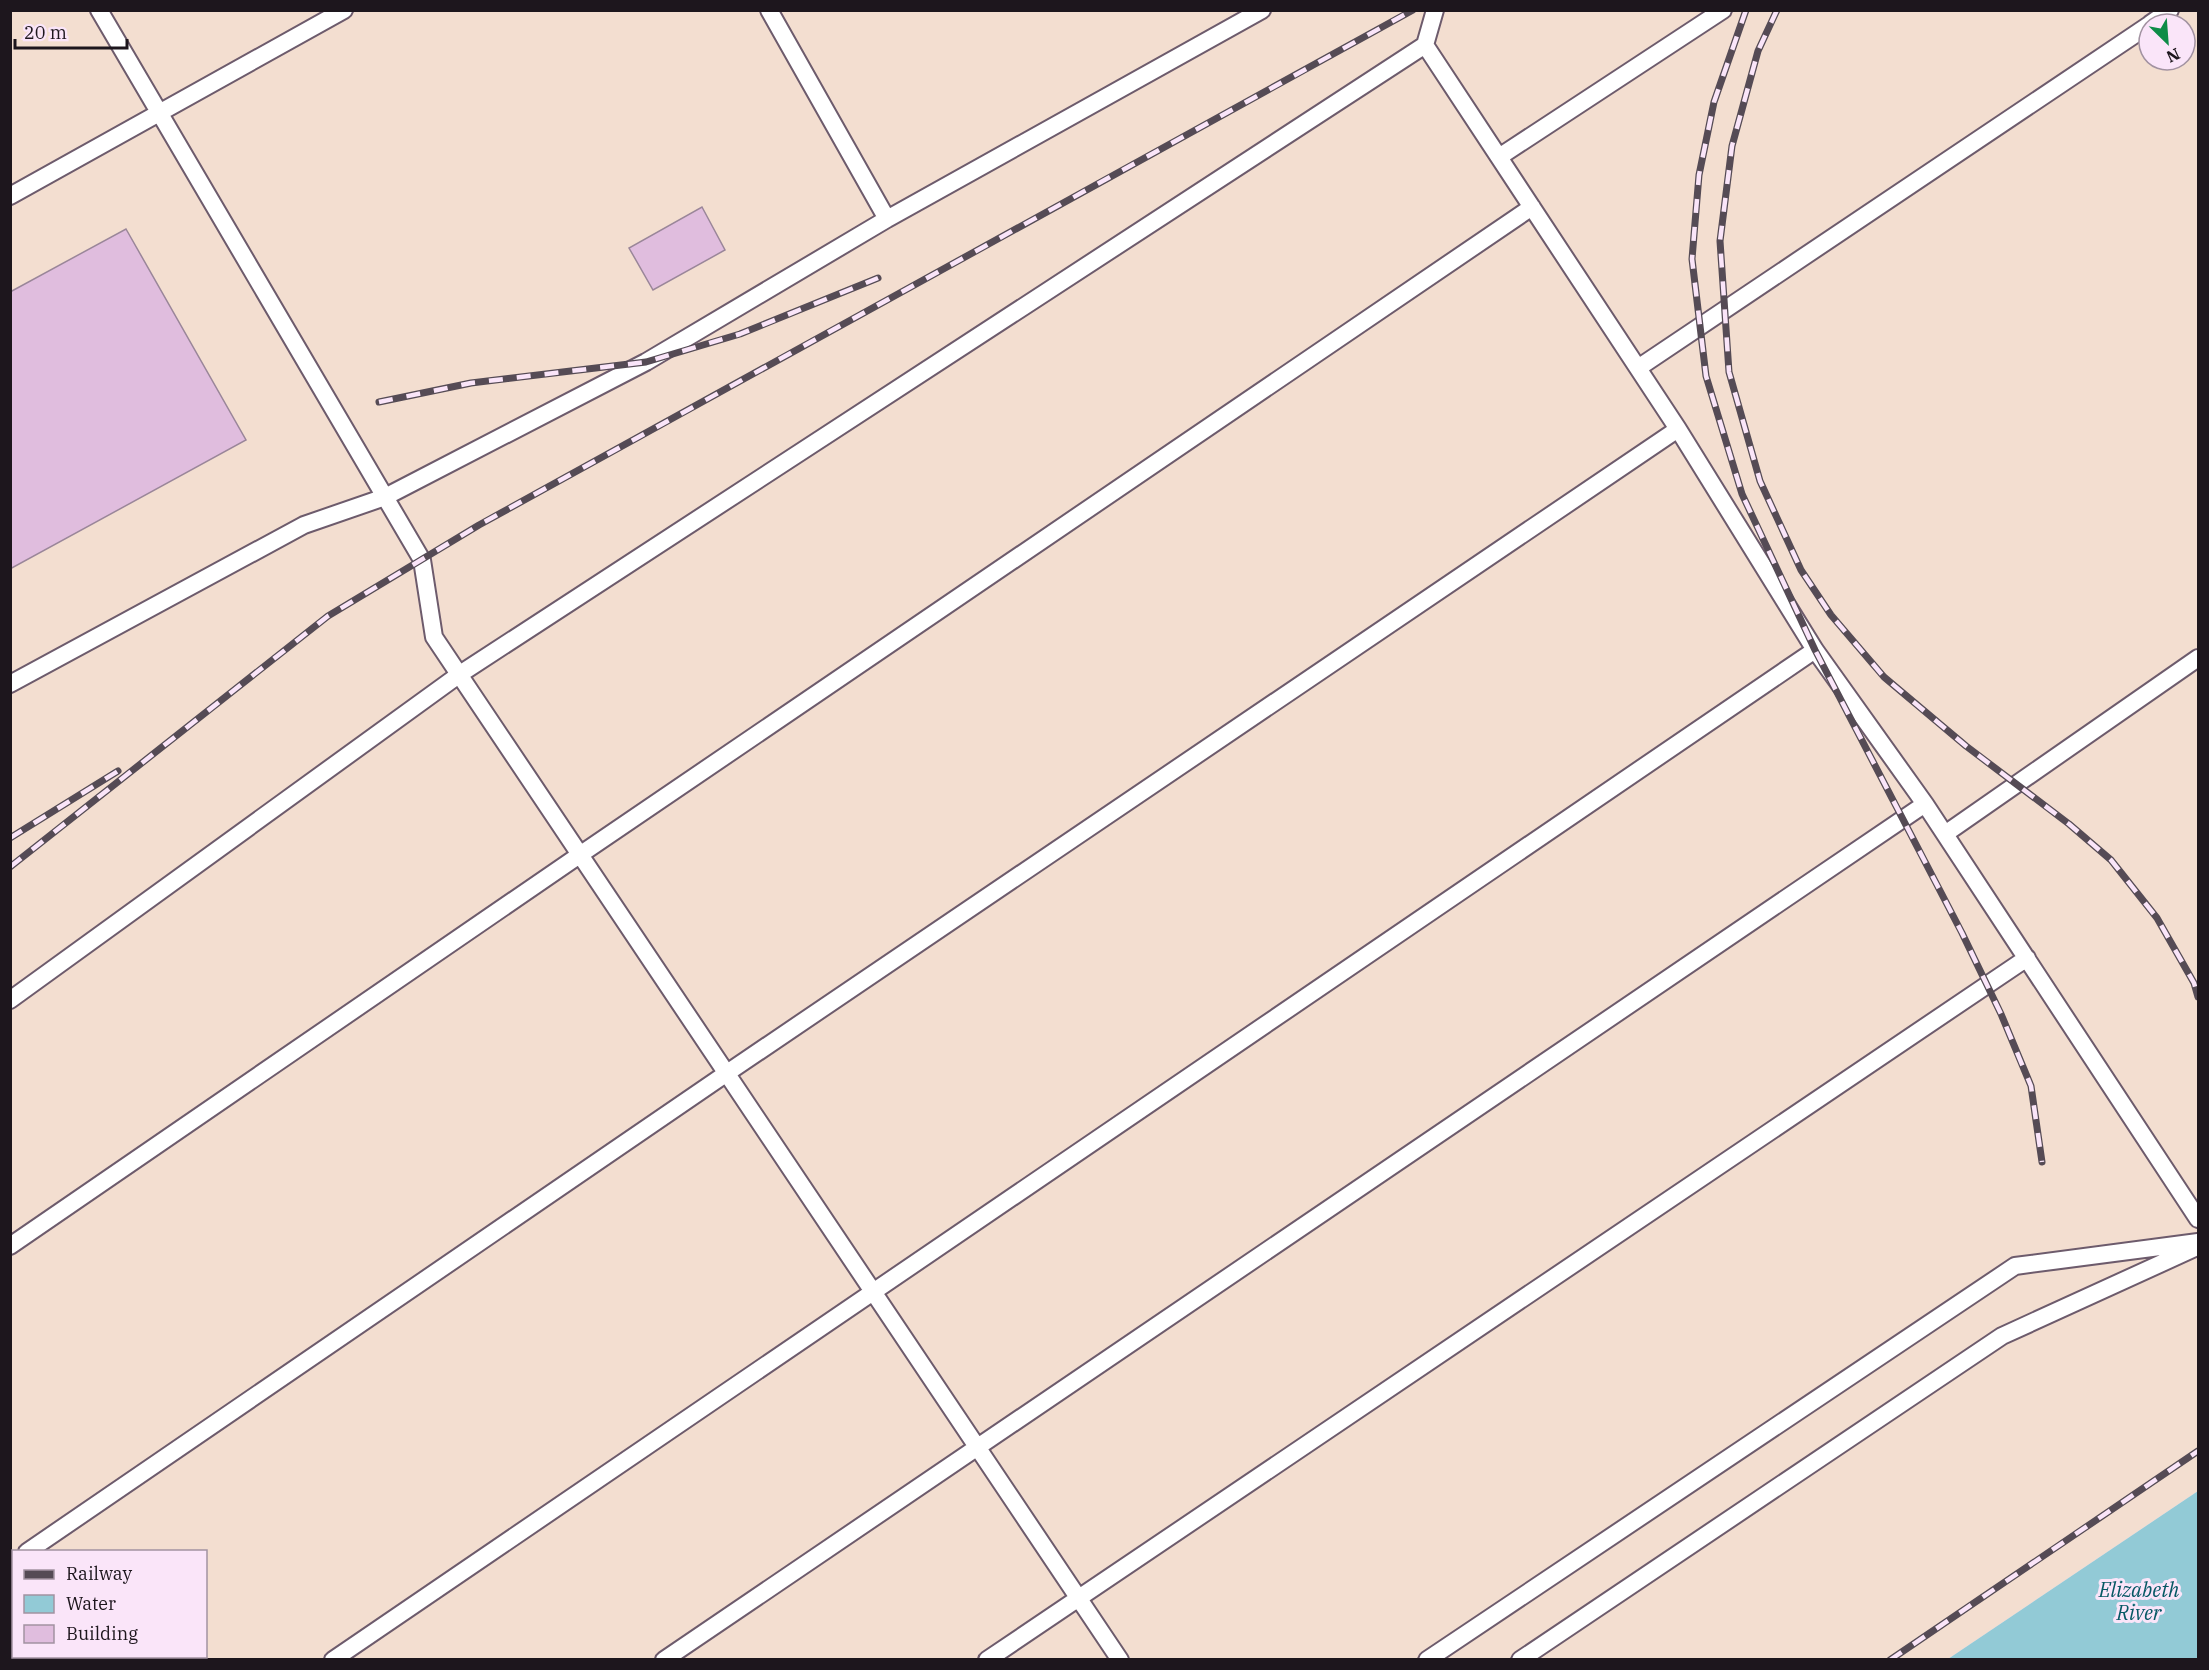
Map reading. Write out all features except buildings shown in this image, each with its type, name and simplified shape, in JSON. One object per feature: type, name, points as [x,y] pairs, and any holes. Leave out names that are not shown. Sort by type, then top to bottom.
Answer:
[{"type":"lane","points":[[99,10],[422,560],[434,637],[1120,1659]]},
{"type":"lane","points":[[10,196],[344,10]]},
{"type":"lane","points":[[769,10],[886,219]]},
{"type":"lane","points":[[10,684],[304,525],[385,497],[646,362],[886,219],[1262,10]]},
{"type":"lane","points":[[10,1000],[460,674],[1425,45],[1436,10]]},
{"type":"lane","points":[[1499,157],[1723,10]]},
{"type":"lane","points":[[1638,368],[2137,33]]},
{"type":"lane","points":[[1425,45],[1678,429],[1815,650],[1925,804],[2199,1219]]},
{"type":"lane","points":[[10,1246],[580,854],[1532,207]]},
{"type":"lane","points":[[28,1550],[727,1073],[1678,429]]},
{"type":"lane","points":[[333,1659],[875,1293],[1815,650]]},
{"type":"lane","points":[[1945,834],[2199,658]]},
{"type":"lane","points":[[664,1659],[1925,804]]},
{"type":"lane","points":[[987,1659],[2027,958]]},
{"type":"lane","points":[[1427,1659],[2015,1266],[2199,1242]]},
{"type":"lane","points":[[1520,1659],[2002,1336],[2199,1247]]},
{"type":"shaded area","points":[[11,11],[2198,11],[2198,1491],[1948,1659],[11,1660]]},
{"type":"water","name":"Elizabeth River","points":[[2198,1491],[2198,1659],[1948,1659]]},
{"type":"railway","points":[[10,867],[328,616],[479,525],[1413,10]]},
{"type":"railway","points":[[1746,10],[1714,102],[1699,175],[1692,259],[1706,376],[1742,494],[1815,650],[1962,933],[2001,1014],[2031,1086],[2042,1162]]},
{"type":"railway","points":[[1777,10],[1758,51],[1732,146],[1720,241],[1729,372],[1760,481],[1801,570],[1831,615],[1884,677],[1966,746],[2069,824],[2111,860],[2157,918],[2194,983],[2198,997]]},
{"type":"railway","points":[[379,402],[471,383],[646,362],[740,334],[878,278]]},
{"type":"railway","points":[[10,838],[118,771]]},
{"type":"railway","points":[[1890,1660],[2198,1451]]}]
